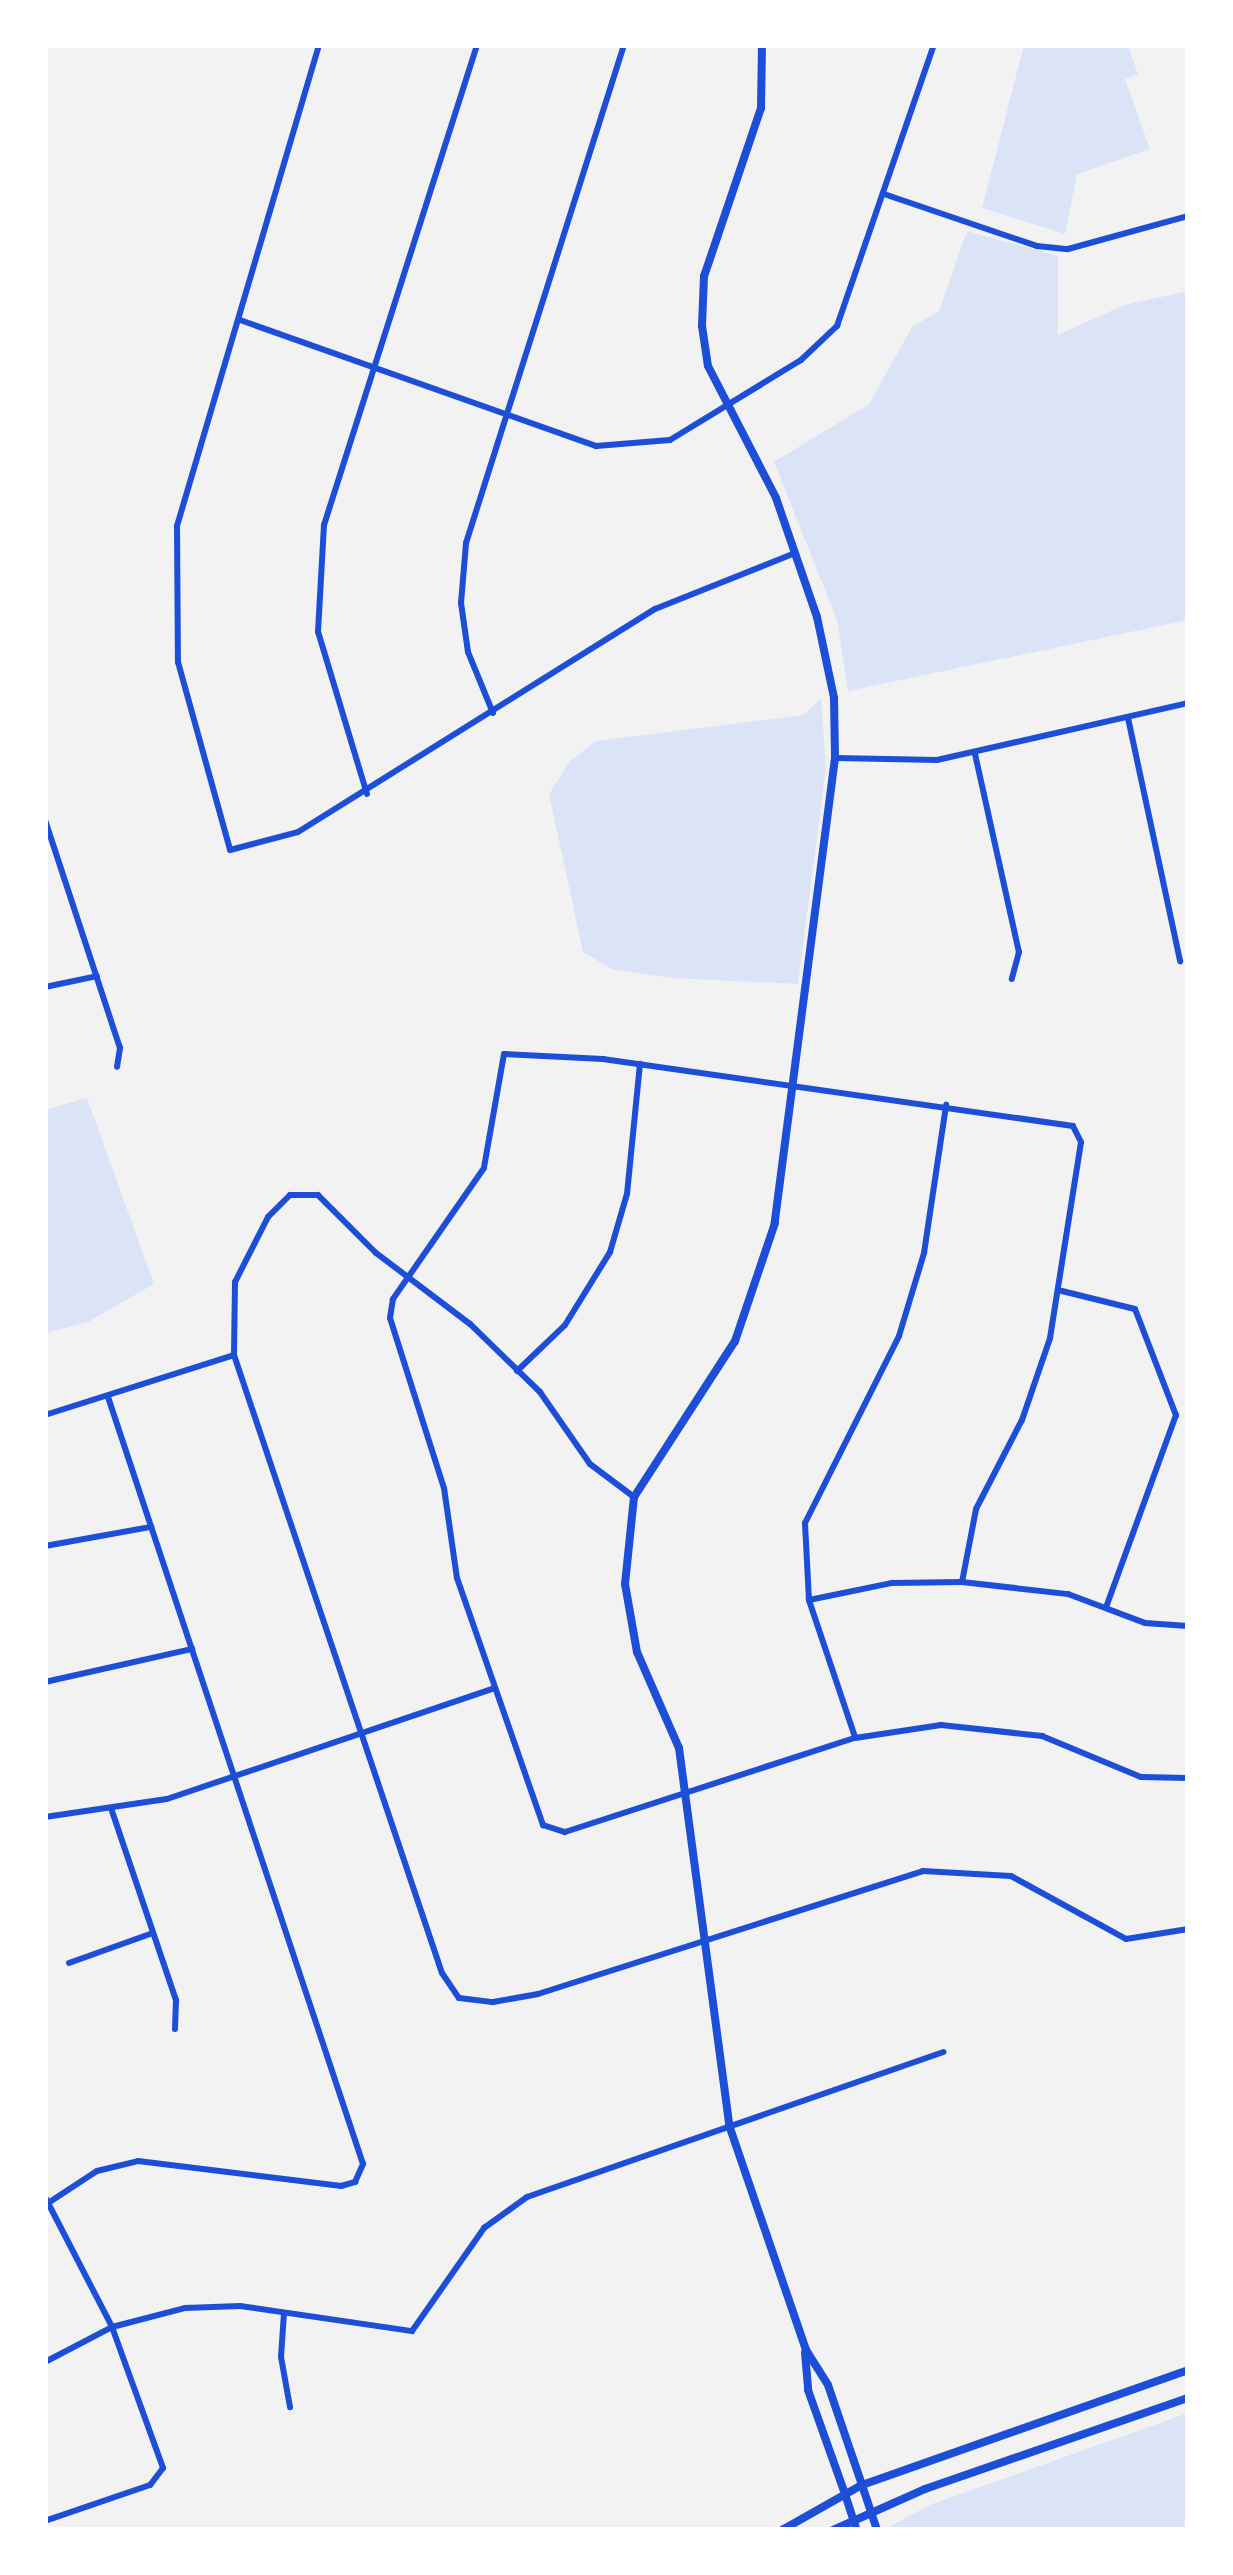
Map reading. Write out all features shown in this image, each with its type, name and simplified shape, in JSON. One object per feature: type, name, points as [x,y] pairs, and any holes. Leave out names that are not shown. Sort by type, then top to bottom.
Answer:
[{"type":"street","points":[[319,45],[238,301],[240,320],[192,454],[173,583],[191,728],[230,850],[298,832],[367,794],[655,609],[795,553]]},
{"type":"street","points":[[367,794],[332,694],[317,581],[337,469],[477,45]]},
{"type":"street","points":[[494,713],[468,652],[461,603],[466,543],[624,45]]},
{"type":"street","points":[[762,45],[761,108],[704,277],[707,366],[727,410],[764,470],[821,630],[834,698],[835,758],[775,1223],[750,1307],[634,1497],[626,1545],[630,1620],[669,1717],[686,1792],[729,2125],[806,2350],[828,2385],[878,2530]]},
{"type":"street","points":[[240,320],[506,416],[615,449],[670,440],[727,410],[837,326],[934,45]]},
{"type":"street","points":[[884,194],[1037,246],[1068,249],[1188,216]]},
{"type":"street","points":[[835,758],[917,762],[975,754],[1188,703]]},
{"type":"street","points":[[1128,718],[1180,961]]},
{"type":"street","points":[[975,754],[1019,952],[1012,979]]},
{"type":"street","points":[[45,820],[120,1048],[118,1067]]},
{"type":"street","points":[[45,854],[56,852]]},
{"type":"street","points":[[45,987],[97,976]]},
{"type":"street","points":[[962,1582],[976,1509],[1022,1420],[1061,1291],[1077,1131],[1069,1123],[794,1084],[640,1064],[504,1054],[484,1168],[393,1299],[394,1337],[444,1488],[455,1568],[537,1819],[549,1829],[566,1832],[855,1738],[941,1725],[996,1727],[1042,1736],[1141,1777],[1188,1778]]},
{"type":"street","points":[[517,1371],[565,1324],[610,1252],[627,1194],[640,1064]]},
{"type":"street","points":[[855,1738],[809,1600],[805,1523],[899,1336],[924,1252],[946,1105]]},
{"type":"street","points":[[634,1497],[590,1464],[517,1371],[304,1191],[279,1205],[246,1250],[232,1301],[234,1355],[442,1973],[459,1998],[509,2001],[894,1876],[948,1868],[1011,1876],[1126,1940],[1188,1929]]},
{"type":"street","points":[[1061,1291],[1136,1309],[1176,1414],[1106,1607]]},
{"type":"street","points":[[45,1415],[234,1355]]},
{"type":"street","points":[[45,2521],[150,2485],[163,2473],[112,2327],[46,2202],[98,2171],[138,2161],[287,2184],[341,2186],[360,2177],[363,2164],[108,1396]]},
{"type":"street","points":[[45,1546],[152,1527]]},
{"type":"street","points":[[809,1600],[892,1583],[962,1582],[1068,1594],[1156,1626],[1188,1626]]},
{"type":"street","points":[[45,1682],[192,1649]]},
{"type":"street","points":[[45,1817],[112,1811],[234,1777],[494,1688]]},
{"type":"street","points":[[112,1811],[176,2000],[175,2029]]},
{"type":"street","points":[[69,1964],[153,1933]]},
{"type":"street","points":[[45,2362],[112,2327],[185,2308],[284,2313],[412,2331],[502,2211],[729,2125],[943,2052]]},
{"type":"street","points":[[284,2313],[281,2357],[290,2407]]},
{"type":"street","points":[[806,2350],[808,2390],[857,2530]]},
{"type":"street","points":[[782,2530],[862,2486],[1188,2370]]},
{"type":"street","points":[[833,2530],[871,2510],[1188,2398]]},
{"type":"shaded area","points":[[1024,45],[1128,45],[1138,74],[1125,79],[1150,149],[1077,174],[1065,234],[982,208]]},
{"type":"shaded area","points":[[967,231],[1058,256],[1058,335],[1124,305],[1188,291],[1188,620],[848,691],[837,620],[774,462],[869,404],[912,327],[939,311]]},
{"type":"shaded area","points":[[821,698],[826,767],[798,984],[671,978],[612,969],[583,952],[549,794],[570,761],[596,741],[804,715]]},
{"type":"shaded area","points":[[87,1098],[154,1284],[88,1322],[45,1333],[45,1110]]},
{"type":"shaded area","points":[[1188,2413],[1188,2530],[883,2530],[932,2504]]}]
